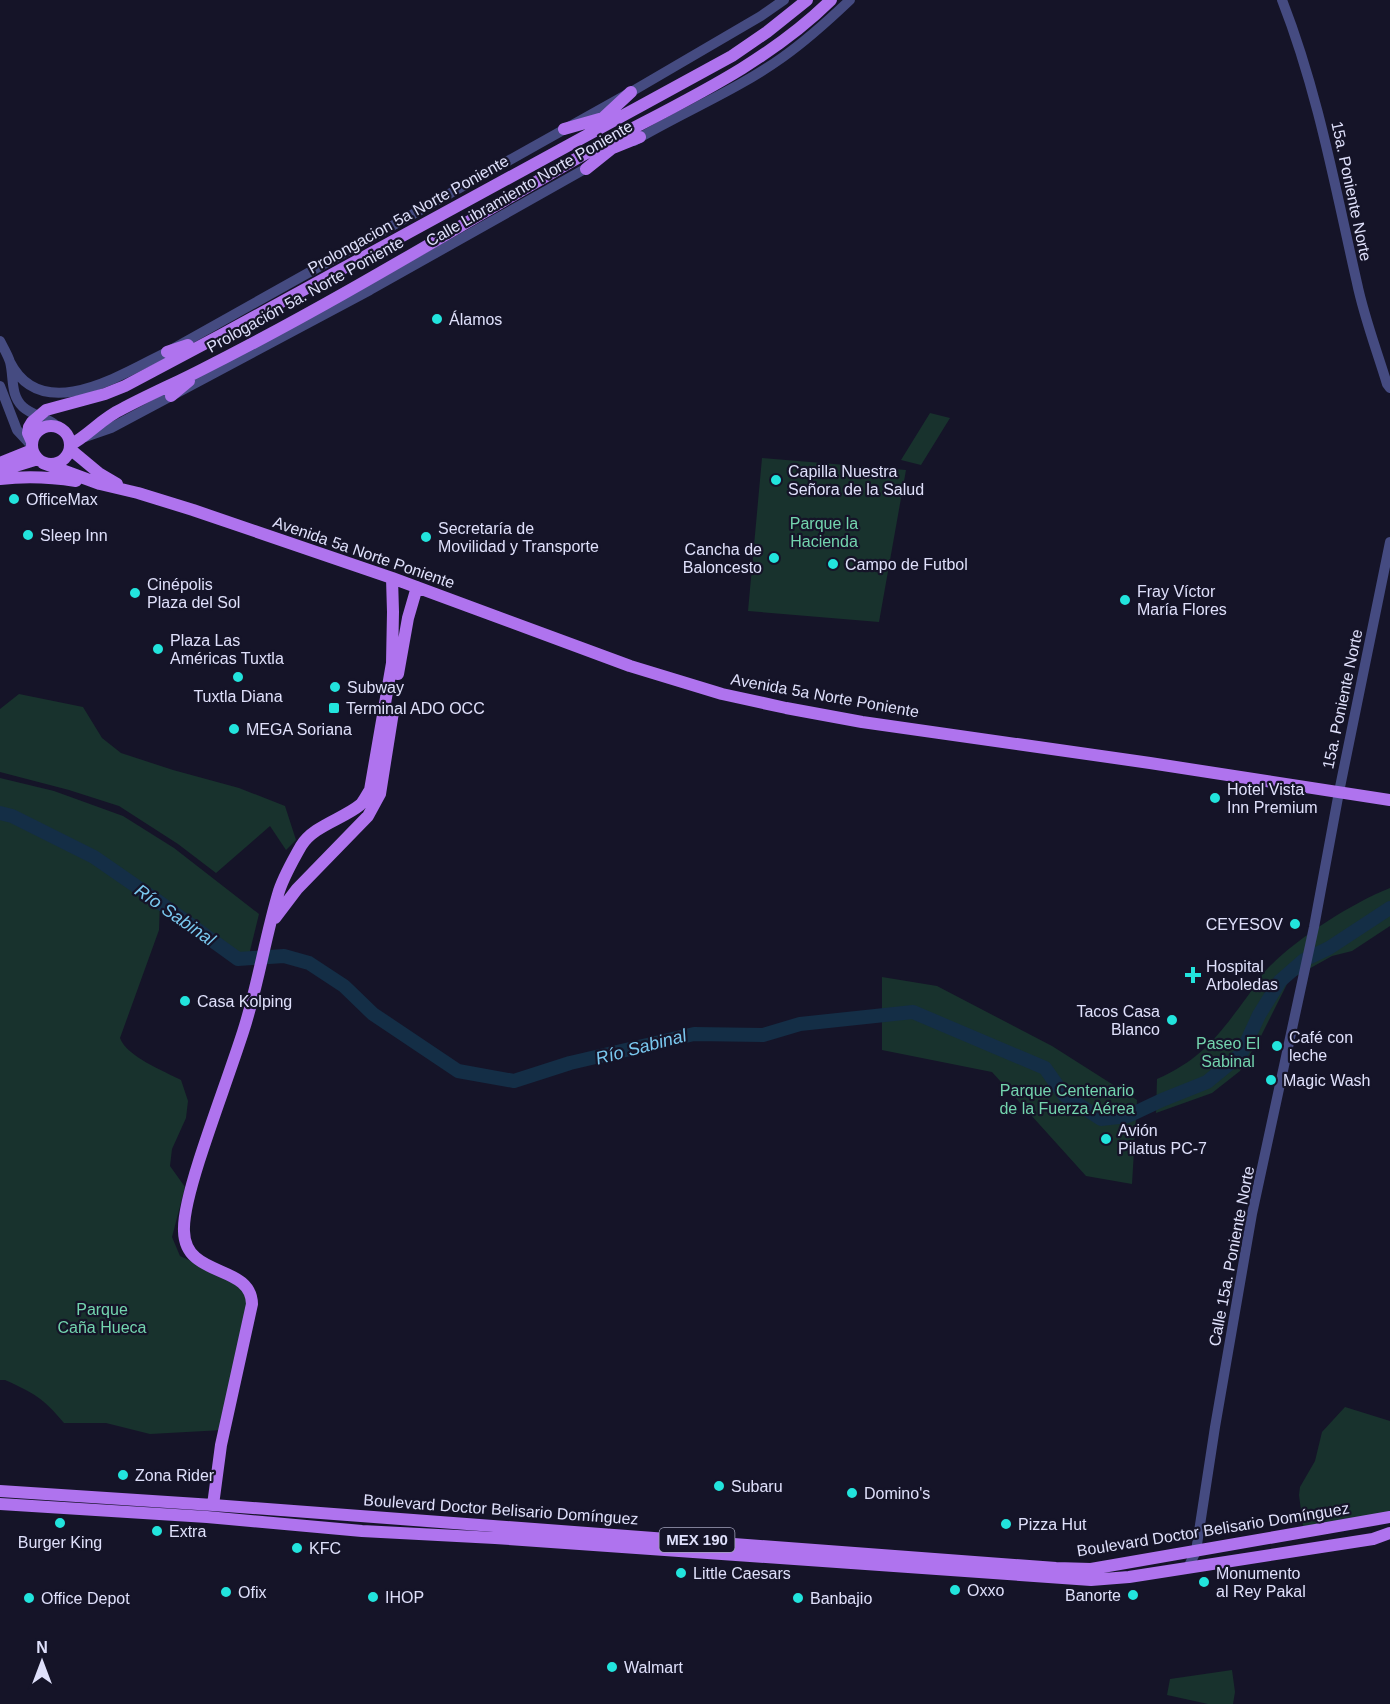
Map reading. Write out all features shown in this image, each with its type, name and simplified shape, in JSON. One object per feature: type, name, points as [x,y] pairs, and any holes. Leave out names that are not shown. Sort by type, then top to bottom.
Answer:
[{"type":"main road","name":"Prolongacion 5a Norte Poniente","points":[[39,415],[53,407],[105,394],[125,386],[221,335],[732,56],[807,0]]},
{"type":"main road","name":"Prologación 5a. Norte Poniente","points":[[35,452],[51,465],[60,462],[66,457],[70,447],[119,410],[203,369],[333,299],[578,158],[637,133],[779,44],[831,0]]},
{"type":"main road","points":[[583,137],[631,92]]},
{"type":"main road","points":[[564,129],[632,110]]},
{"type":"main road","points":[[586,169],[611,149],[637,133]]},
{"type":"main road","points":[[578,158],[611,149]]},
{"type":"main road","points":[[167,352],[221,335]]},
{"type":"main road","points":[[171,396],[203,369]]},
{"type":"main road","points":[[35,452],[28,433],[29,427],[39,415]]},
{"type":"main road","points":[[35,452],[36,433],[44,428],[59,428]]},
{"type":"main road","name":"Avenida 5a Norte Poniente","points":[[59,428],[67,435],[70,447],[100,474],[138,493]]},
{"type":"main road","points":[[0,462],[35,452]]},
{"type":"main road","points":[[0,474],[35,452]]},
{"type":"main road","name":"Avenida 5a Norte Poniente","points":[[35,452],[100,484],[138,493],[392,578],[630,666],[699,688],[775,706],[862,722],[1390,800]]},
{"type":"main road","points":[[0,479],[56,478],[100,484]]},
{"type":"main road","points":[[213,1504],[221,1445],[252,1304],[252,1294],[247,1286],[238,1280],[199,1262],[187,1248],[184,1231],[194,1176],[244,1029],[280,889],[302,843],[361,804],[370,790],[380,743],[392,663],[392,578]]},
{"type":"main road","points":[[272,923],[297,889],[368,816],[380,794],[405,629],[417,587]]},
{"type":"main road","name":"Boulevard Doctor Belisario Domínguez","points":[[0,1491],[213,1504],[1091,1569],[1390,1517]]},
{"type":"main road","name":"Boulevard Doctor Belisario Domínguez","points":[[0,1504],[1091,1580],[1188,1568],[1373,1539],[1390,1533]]},
{"type":"street","points":[[0,340],[21,380],[46,393],[65,393],[109,381],[167,352],[631,92],[761,16],[784,0]]},
{"type":"street","name":"Calle Libramiento Norte Poniente","points":[[82,438],[111,428],[445,249],[586,169],[637,133],[745,81],[782,57],[826,23],[850,0]]},
{"type":"street","name":"15a. Poniente Norte","points":[[1282,0],[1311,81],[1333,170],[1357,286],[1390,388]]},
{"type":"street","points":[[10,362],[11,381],[20,405],[53,422],[59,428]]},
{"type":"street","points":[[0,386],[17,430],[35,452]]},
{"type":"street","name":"15a. Poniente Norte","points":[[1305,968],[1390,542]]},
{"type":"street","name":"Calle 15a. Poniente Norte","points":[[1188,1568],[1196,1551],[1252,1214],[1305,968]]},
{"type":"street","points":[[1373,1539],[1390,1541]]},
{"type":"green space","points":[[930,413],[950,418],[921,465],[901,460]]},
{"type":"green space","name":"Parque la Hacienda","points":[[762,458],[906,470],[879,622],[748,611]]},
{"type":"green space","points":[[19,694],[83,707],[102,738],[121,753],[239,788],[285,806],[296,840],[286,850],[270,826],[216,873],[178,844],[119,806],[0,772],[0,709]]},
{"type":"green space","name":"Parque Caña Hueca","points":[[0,778],[54,791],[123,816],[174,848],[259,914],[248,959],[238,959],[160,902],[159,930],[120,1038],[124,1045],[138,1057],[181,1080],[188,1101],[186,1118],[172,1149],[170,1166],[185,1187],[172,1237],[180,1256],[245,1286],[248,1302],[223,1430],[150,1434],[106,1423],[64,1423],[38,1397],[5,1380],[0,1380]]},
{"type":"green space","name":"Paseo El Sabinal","points":[[1390,888],[1390,926],[1352,951],[1332,956],[1289,980],[1260,1038],[1240,1071],[1212,1093],[1156,1113],[1157,1079],[1198,1055],[1208,1045],[1268,968],[1294,945],[1326,922]]},
{"type":"green space","name":"Parque Centenario de la Fuerza Aérea","points":[[882,977],[937,986],[1052,1046],[1137,1100],[1132,1184],[1086,1176],[992,1072],[882,1050]]},
{"type":"green space","points":[[1345,1407],[1390,1421],[1390,1517],[1304,1533],[1300,1487],[1315,1461],[1322,1432]]},
{"type":"green space","points":[[1232,1670],[1235,1692],[1233,1704],[1208,1704],[1167,1695],[1170,1679]]},
{"type":"waterway","name":"Río Sabinal","points":[[0,813],[12,816],[94,857],[238,959],[284,956],[309,963],[344,986],[373,1014],[458,1071],[514,1081],[570,1063],[694,1034],[763,1035],[800,1024],[913,1012],[1045,1068],[1064,1095],[1101,1119],[1128,1116],[1207,1082],[1241,1054],[1259,1015],[1280,981],[1304,960],[1329,948],[1390,908]]},
{"type":"place","name":"Álamos","points":[[437,319]]},
{"type":"place","name":"Capilla Nuestra Señora de la Salud","points":[[776,480]]},
{"type":"place","name":"OfficeMax","points":[[14,499]]},
{"type":"place","name":"Sleep Inn","points":[[28,535]]},
{"type":"place","name":"Secretaría de Movilidad y Transporte","points":[[426,537]]},
{"type":"place","name":"Cancha de Baloncesto","points":[[774,558]]},
{"type":"place","name":"Campo de Futbol","points":[[833,564]]},
{"type":"place","name":"Cinépolis Plaza del Sol","points":[[135,593]]},
{"type":"place","name":"Fray Víctor María Flores","points":[[1125,600]]},
{"type":"place","name":"Plaza Las Américas Tuxtla","points":[[158,649]]},
{"type":"place","name":"Tuxtla Diana","points":[[238,677]]},
{"type":"place","name":"Subway","points":[[335,687]]},
{"type":"place","name":"Terminal ADO OCC","points":[[334,708]]},
{"type":"place","name":"MEGA Soriana","points":[[234,729]]},
{"type":"place","name":"Hotel Vista Inn Premium","points":[[1215,798]]},
{"type":"place","name":"CEYESOV","points":[[1295,924]]},
{"type":"place","name":"Hospital Arboledas","points":[[1193,975]]},
{"type":"place","name":"Casa Kolping","points":[[185,1001]]},
{"type":"place","name":"Tacos Casa Blanco","points":[[1172,1020]]},
{"type":"place","name":"Café con leche","points":[[1277,1046]]},
{"type":"place","name":"Magic Wash","points":[[1271,1080]]},
{"type":"place","name":"Avión Pilatus PC-7","points":[[1106,1139]]},
{"type":"place","name":"Zona Rider","points":[[123,1475]]},
{"type":"place","name":"Subaru","points":[[719,1486]]},
{"type":"place","name":"Domino's","points":[[852,1493]]},
{"type":"place","name":"Burger King","points":[[60,1523]]},
{"type":"place","name":"Pizza Hut","points":[[1006,1524]]},
{"type":"place","name":"Extra","points":[[157,1531]]},
{"type":"place","name":"KFC","points":[[297,1548]]},
{"type":"place","name":"Little Caesars","points":[[681,1573]]},
{"type":"place","name":"Monumento al Rey Pakal","points":[[1204,1582]]},
{"type":"place","name":"Oxxo","points":[[955,1590]]},
{"type":"place","name":"Ofix","points":[[226,1592]]},
{"type":"place","name":"Banorte","points":[[1133,1595]]},
{"type":"place","name":"IHOP","points":[[373,1597]]},
{"type":"place","name":"Office Depot","points":[[29,1598]]},
{"type":"place","name":"Banbajio","points":[[798,1598]]},
{"type":"place","name":"Walmart","points":[[612,1667]]}]
